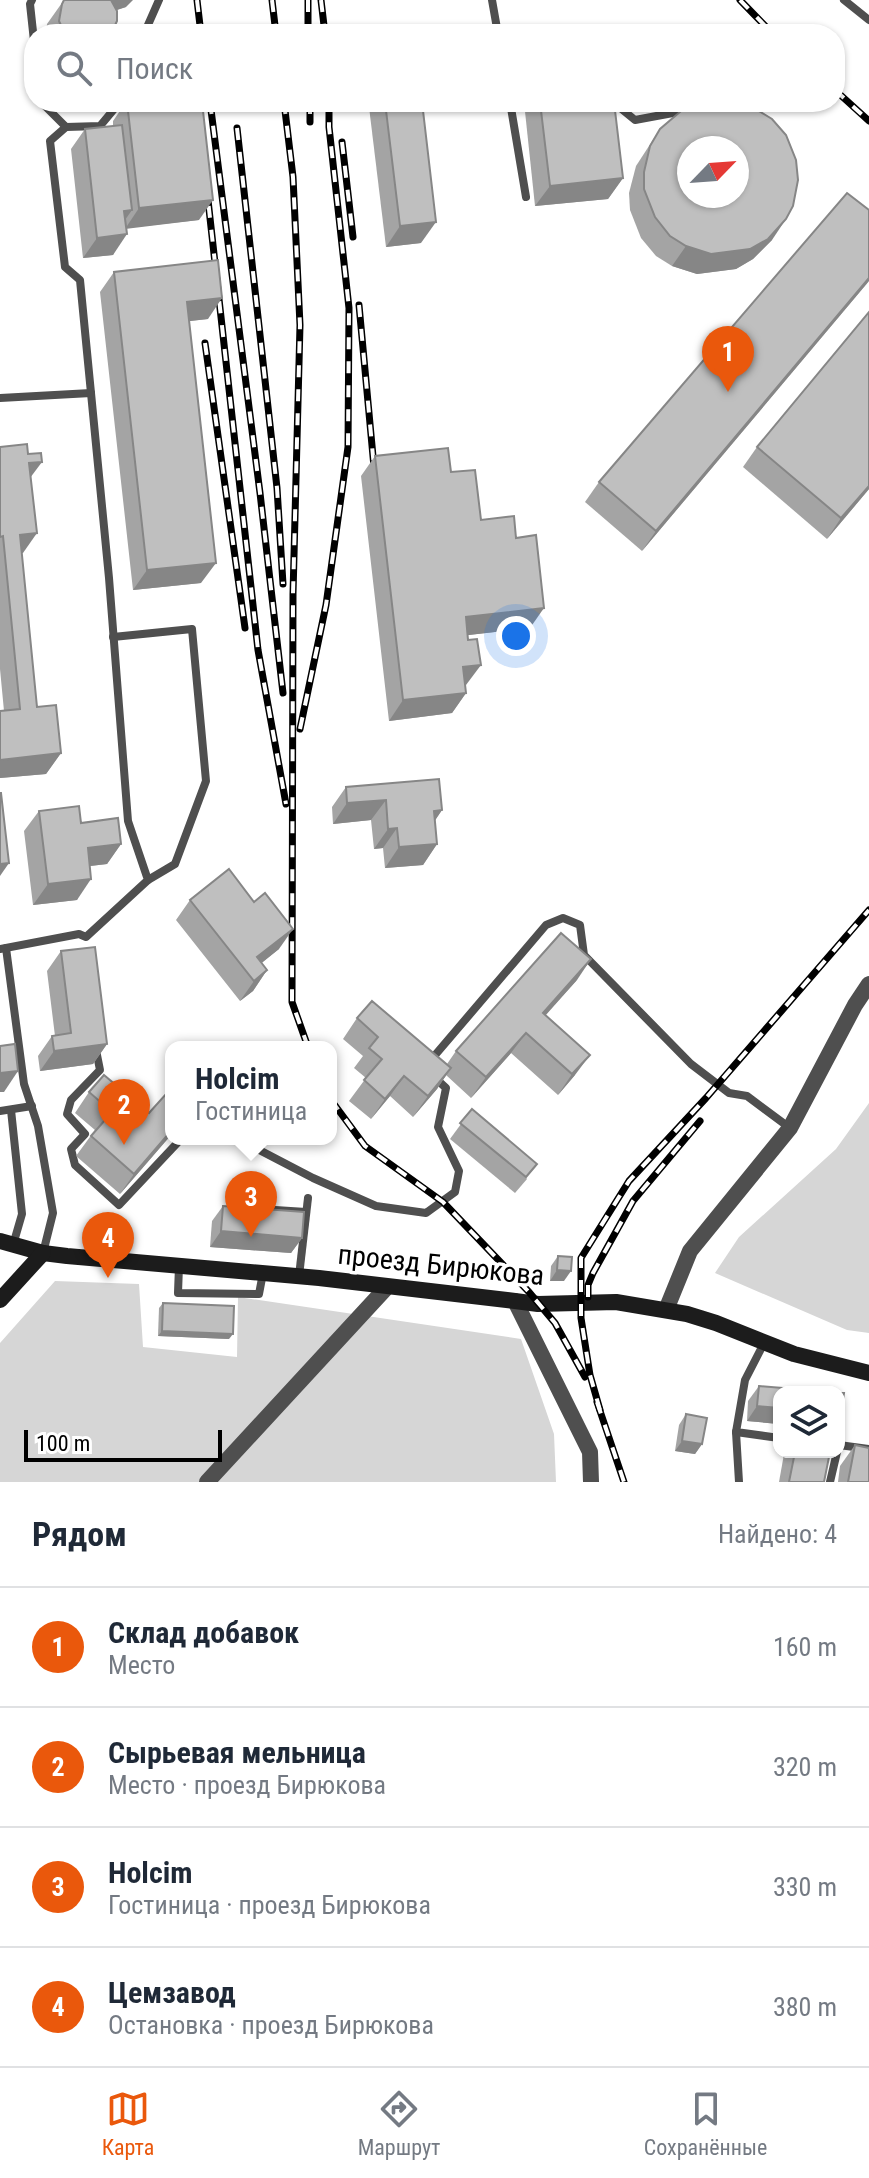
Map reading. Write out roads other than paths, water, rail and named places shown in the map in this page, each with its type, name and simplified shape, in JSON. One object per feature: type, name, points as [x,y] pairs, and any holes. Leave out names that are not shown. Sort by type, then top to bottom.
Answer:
[{"type":"street","points":[[666,1310],[690,1251],[790,1128],[869,984]]},
{"type":"street","name":"проезд Бирюкова","points":[[6,1243],[43,1253],[299,1276],[538,1304],[616,1302],[666,1310],[716,1323],[794,1354],[869,1373]]},
{"type":"street","points":[[0,1300],[43,1253]]},
{"type":"street","points":[[207,1482],[387,1287]]},
{"type":"street","points":[[515,1301],[590,1452],[591,1482]]},
{"type":"lane","points":[[148,24],[159,0]]},
{"type":"lane","points":[[492,0],[496,24]]},
{"type":"lane","points":[[844,0],[869,20]]},
{"type":"lane","points":[[31,1],[33,24]]},
{"type":"lane","points":[[51,112],[66,127]]},
{"type":"lane","points":[[112,112],[100,126],[66,127],[50,141],[65,267],[80,280],[128,821],[148,880]]},
{"type":"lane","points":[[512,112],[526,197]]},
{"type":"lane","points":[[625,112],[635,120],[678,112]]},
{"type":"lane","points":[[0,398],[91,393]]},
{"type":"lane","points":[[43,1253],[53,1213],[38,1126],[24,1082],[3,949],[79,934],[86,937],[148,880],[175,864],[206,781],[192,629],[113,637]]},
{"type":"lane","points":[[250,1145],[376,1206],[426,1213],[443,1202],[455,1192],[459,1171],[438,1127],[446,1088],[429,1073],[428,1063],[546,925],[563,918],[580,925],[584,955],[691,1064],[729,1093],[747,1096],[790,1128]]},
{"type":"lane","points":[[79,934],[81,949]]},
{"type":"lane","points":[[95,1040],[100,1070],[71,1100],[67,1114],[85,1134],[71,1149],[75,1165],[119,1205],[175,1145]]},
{"type":"lane","points":[[0,1111],[32,1106]]},
{"type":"lane","points":[[6,1243],[22,1214],[11,1110]]},
{"type":"lane","points":[[299,1276],[308,1198]]},
{"type":"lane","points":[[261,1209],[306,1212]]},
{"type":"lane","points":[[179,1266],[178,1293],[259,1294],[263,1273]]},
{"type":"lane","points":[[739,1482],[736,1432],[745,1380],[764,1342]]},
{"type":"lane","points":[[736,1432],[773,1437]]},
{"type":"lane","points":[[845,1446],[869,1449]]},
{"type":"lane","points":[[830,1482],[836,1458]]},
{"type":"railway","points":[[197,0],[200,24]]},
{"type":"railway","points":[[272,0],[275,24]]},
{"type":"railway","points":[[308,0],[308,24]]},
{"type":"railway","points":[[321,0],[324,24]]},
{"type":"railway","points":[[740,0],[763,24]]},
{"type":"railway","points":[[845,99],[869,121]]},
{"type":"railway","points":[[211,112],[283,693]]},
{"type":"railway","points":[[285,112],[293,177],[300,325],[293,594],[292,1002],[306,1041]]},
{"type":"railway","points":[[310,112],[310,122]]},
{"type":"railway","points":[[300,729],[326,605],[348,447],[349,308],[329,112]]},
{"type":"railway","points":[[237,128],[277,488],[283,584]]},
{"type":"railway","points":[[342,142],[353,237]]},
{"type":"railway","points":[[206,182],[258,650],[286,804]]},
{"type":"railway","points":[[359,305],[375,478]]},
{"type":"railway","points":[[205,343],[245,628]]},
{"type":"railway","points":[[600,1410],[590,1375],[581,1318],[581,1258],[629,1181],[706,1098],[869,910]]},
{"type":"railway","points":[[337,1108],[365,1146],[443,1202],[529,1292],[555,1323],[585,1377]]},
{"type":"railway","points":[[588,1297],[588,1285],[593,1273],[633,1201],[700,1121]]},
{"type":"railway","points":[[597,1402],[624,1482]]},
{"type":"place","name":"Склад добавок","points":[[728,392]]},
{"type":"place","name":"Сырьевая мельница","points":[[124,1145]]},
{"type":"place","name":"Holcim","points":[[251,1237]]},
{"type":"place","name":"Цемзавод","points":[[108,1278]]}]
